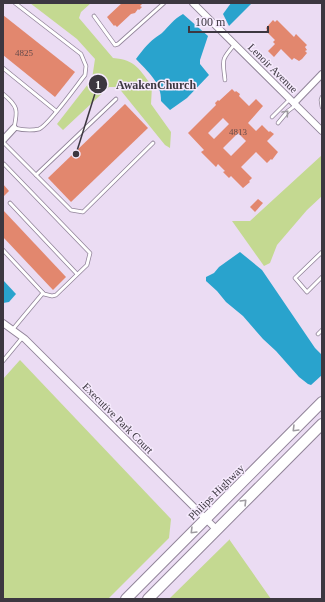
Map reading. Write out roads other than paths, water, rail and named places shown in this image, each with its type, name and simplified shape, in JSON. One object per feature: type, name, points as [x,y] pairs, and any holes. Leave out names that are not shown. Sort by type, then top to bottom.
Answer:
[{"type":"main road","name":"Philips Highway","points":[[126,599],[322,402]]},
{"type":"main road","points":[[148,599],[322,424]]},
{"type":"street","name":"Lenoir Avenue","points":[[193,3],[322,131]]},
{"type":"street","points":[[293,102],[322,74]]},
{"type":"street","points":[[3,141],[14,128]]},
{"type":"street","name":"Executive Park Court","points":[[3,323],[23,337],[217,530]]},
{"type":"lane","points":[[3,94],[13,102],[15,106],[17,115],[14,128],[26,130],[40,128],[56,112],[85,75],[86,66],[81,54],[15,3]]},
{"type":"lane","points":[[94,16],[115,45],[164,3]]},
{"type":"lane","points":[[225,80],[223,63],[224,58],[235,44]]},
{"type":"lane","points":[[3,68],[56,112]]},
{"type":"lane","points":[[36,175],[116,98]]},
{"type":"lane","points":[[322,98],[322,107]]},
{"type":"lane","points":[[272,117],[293,102]]},
{"type":"lane","points":[[278,123],[293,102]]},
{"type":"lane","points":[[3,141],[71,210],[83,212],[153,142]]},
{"type":"lane","points":[[3,165],[4,164],[88,250],[90,254],[87,265],[56,295],[52,296],[43,293],[3,250]]},
{"type":"lane","points":[[10,203],[77,274]]},
{"type":"lane","points":[[322,252],[295,278],[307,292],[322,277]]},
{"type":"lane","points":[[13,329],[43,293]]},
{"type":"lane","points":[[318,334],[322,330]]},
{"type":"lane","points":[[3,361],[23,337]]},
{"type":"water","points":[[231,3],[252,3],[229,26],[223,14]]},
{"type":"water","points":[[183,14],[208,36],[200,64],[209,75],[187,98],[170,110],[161,101],[159,89],[153,78],[136,59],[156,37],[162,33],[174,20]]},
{"type":"water","points":[[240,252],[262,270],[315,348],[322,355],[322,375],[311,385],[299,377],[243,316],[226,302],[206,281],[206,277],[214,273],[219,267]]},
{"type":"water","points":[[3,280],[16,294],[9,302],[3,303]]},
{"type":"place","name":"AwakenChurch","points":[[76,154]]}]
